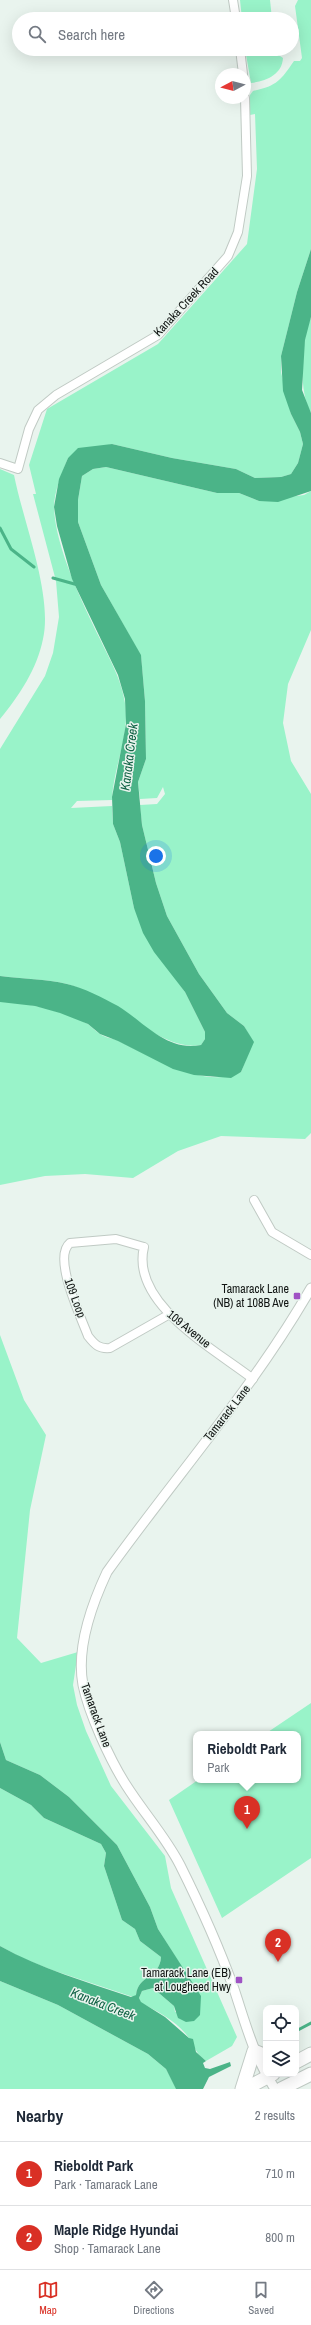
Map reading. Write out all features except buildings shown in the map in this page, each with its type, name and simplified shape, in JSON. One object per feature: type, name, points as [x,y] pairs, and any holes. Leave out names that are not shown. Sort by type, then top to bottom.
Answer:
[{"type":"highway","points":[[243,2089],[254,2051],[263,2055]]},
{"type":"highway","points":[[299,2060],[311,2054]]},
{"type":"highway","points":[[281,2089],[311,2075]]},
{"type":"highway","points":[[308,2089],[311,2075]]},
{"type":"highway","points":[[243,2089],[268,2077]]},
{"type":"street","points":[[233,0],[235,12]]},
{"type":"street","points":[[241,56],[242,68]]},
{"type":"street","name":"Kanaka Creek Road","points":[[0,462],[18,469],[29,429],[38,410],[56,395],[158,335],[228,256],[238,232],[247,176],[245,104]]},
{"type":"street","points":[[254,1200],[272,1232],[311,1254]]},
{"type":"street","name":"109 Loop","points":[[147,1246],[116,1239],[70,1243],[64,1252],[63,1266],[88,1336],[95,1345],[103,1349],[110,1348],[168,1315]]},
{"type":"street","name":"109 Avenue","points":[[147,1246],[142,1263],[148,1284],[168,1315],[253,1379]]},
{"type":"street","name":"Tamarack Lane","points":[[263,2065],[254,2051],[224,1961],[201,1910],[171,1850],[116,1768],[88,1700],[82,1678],[86,1635],[98,1590],[107,1572],[253,1379],[291,1324],[311,1288]]},
{"type":"street","name":"Tamarack Lane","points":[[270,2077],[275,2089]]},
{"type":"shaded area","points":[[240,0],[270,0],[271,12],[241,12]]},
{"type":"shaded area","points":[[298,0],[311,0],[311,249],[297,292],[281,356],[281,372],[291,414],[300,432],[303,444],[298,463],[291,474],[281,477],[255,478],[236,469],[172,458],[112,444],[68,458],[59,482],[54,502],[56,524],[65,558],[78,592],[117,675],[124,698],[126,711],[124,737],[115,775],[112,800],[77,801],[71,808],[112,806],[113,824],[120,842],[134,908],[171,972],[185,992],[205,1032],[205,1039],[201,1045],[185,1045],[169,1040],[152,1032],[100,999],[67,984],[0,976],[0,749],[45,676],[53,653],[59,617],[56,581],[33,494],[36,494],[29,465],[47,409],[158,344],[247,244],[257,169],[255,114],[250,115],[251,94],[253,91],[268,87],[278,81],[282,78],[294,61],[300,61],[302,58],[299,36],[299,12],[296,12],[295,6]]},
{"type":"shaded area","points":[[246,56],[280,56],[283,58],[280,69],[272,76],[262,81],[251,83],[251,68],[248,68]]},
{"type":"shaded area","points":[[311,317],[311,413],[304,392],[302,365],[305,339]]},
{"type":"shaded area","points":[[106,467],[217,493],[239,493],[259,501],[304,495],[311,491],[311,630],[288,684],[283,723],[291,761],[311,794],[311,1133],[305,1139],[221,1136],[178,1151],[133,1178],[85,1174],[45,1176],[0,1185],[0,1002],[33,1005],[68,1015],[88,1024],[102,1035],[119,1041],[163,1063],[195,1074],[211,1077],[227,1076],[241,1072],[253,1042],[244,1026],[227,1013],[199,974],[167,916],[156,883],[142,825],[140,805],[157,804],[165,794],[163,787],[157,798],[140,799],[138,782],[146,759],[145,701],[141,656],[101,585],[78,522],[78,500],[82,476],[93,469]]},
{"type":"shaded area","points":[[0,469],[14,475],[41,580],[45,621],[43,639],[32,671],[14,701],[0,719]]},
{"type":"shaded area","points":[[0,1335],[24,1400],[46,1435],[30,1510],[17,1638],[41,1663],[78,1652],[73,1685],[77,1705],[86,1731],[111,1786],[165,1856],[171,1888],[237,2037],[232,2046],[206,2061],[197,2052],[189,2038],[179,2027],[160,2013],[141,2003],[139,1998],[142,1991],[153,1988],[174,2006],[175,2012],[200,2015],[200,1996],[158,1929],[150,1907],[117,1845],[69,1797],[40,1775],[6,1760],[0,1742]]},
{"type":"shaded area","points":[[311,1703],[311,1858],[222,1918],[169,1800],[194,1783],[301,1783],[301,1731],[269,1731]]},
{"type":"shaded area","points":[[0,1788],[31,1805],[44,1818],[101,1844],[106,1853],[104,1866],[122,1920],[135,1929],[140,1941],[161,1957],[160,1964],[157,1969],[141,1984],[136,1995],[133,1997],[52,1970],[22,1958],[0,1946]]},
{"type":"shaded area","points":[[0,1981],[58,2005],[148,2054],[166,2069],[177,2089],[0,2089]]},
{"type":"water","name":"Kanaka Creek","points":[[311,249],[311,317],[305,340],[302,390],[311,413],[311,491],[278,502],[259,501],[239,493],[217,493],[106,467],[93,469],[82,476],[78,500],[78,522],[101,585],[141,655],[145,701],[146,759],[138,782],[142,825],[156,883],[167,916],[199,974],[227,1013],[244,1026],[254,1042],[241,1072],[231,1078],[194,1075],[173,1069],[118,1041],[100,1034],[88,1024],[60,1013],[35,1006],[0,1002],[0,976],[59,982],[80,988],[118,1006],[156,1034],[177,1044],[189,1046],[201,1045],[205,1039],[205,1032],[185,992],[154,952],[143,933],[134,908],[120,842],[113,824],[112,797],[126,724],[125,699],[118,675],[72,579],[57,526],[54,507],[59,479],[68,458],[78,448],[112,444],[172,458],[236,469],[255,478],[281,477],[291,474],[298,463],[303,444],[300,432],[291,414],[283,391],[281,356],[297,292]]},
{"type":"water","name":"Kanaka Creek","points":[[0,1742],[6,1760],[40,1775],[69,1797],[117,1845],[150,1907],[158,1929],[201,1996],[200,2015],[194,2021],[186,2022],[178,2018],[174,2006],[153,1988],[142,1991],[139,1998],[141,2002],[165,2017],[189,2038],[193,2039],[196,2052],[206,2061],[203,2063],[205,2068],[210,2069],[230,2062],[231,2066],[209,2077],[203,2089],[176,2089],[166,2069],[148,2054],[58,2005],[0,1981],[0,1946],[32,1962],[131,1997],[136,1995],[141,1984],[157,1969],[160,1964],[161,1957],[140,1941],[135,1929],[122,1920],[104,1866],[106,1853],[101,1844],[44,1818],[31,1805],[0,1788]]},
{"type":"waterway","points":[[0,528],[11,549],[34,567]]},
{"type":"waterway","points":[[53,578],[78,585]]},
{"type":"waterway","points":[[299,2029],[311,2023]]},
{"type":"place","name":"Tamarack Lane (NB) at 108B Ave","points":[[297,1296]]},
{"type":"place","name":"Rieboldt Park","points":[[247,1829]]},
{"type":"place","name":"Maple Ridge Hyundai","points":[[278,1962]]},
{"type":"place","name":"Tamarack Lane (EB) at Lougheed Hwy","points":[[239,1980]]}]
